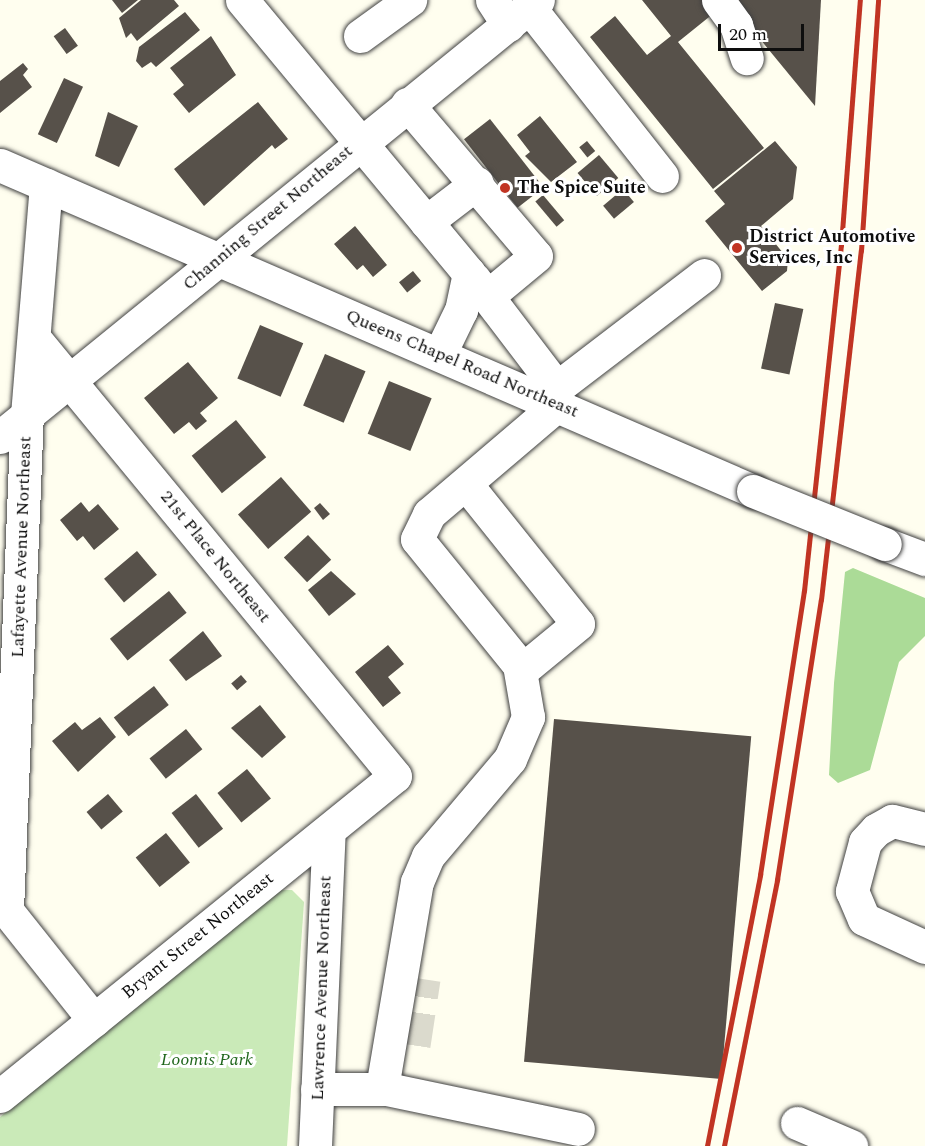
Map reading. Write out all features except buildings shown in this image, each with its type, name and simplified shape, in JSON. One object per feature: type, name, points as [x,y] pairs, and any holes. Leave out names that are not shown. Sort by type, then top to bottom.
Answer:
[{"type":"street","points":[[242,0],[358,143],[478,285],[552,397]]},
{"type":"street","points":[[360,36],[410,0]]},
{"type":"street","points":[[718,0],[736,25],[747,58]]},
{"type":"street","points":[[517,8],[662,176]]},
{"type":"street","name":"Channing Street Northeast","points":[[0,437],[407,104],[517,8]]},
{"type":"street","points":[[407,104],[477,183],[536,256],[478,285],[461,310],[440,353]]},
{"type":"street","name":"Queens Chapel Road Northeast","points":[[0,165],[440,353],[552,397],[753,491],[925,559]]},
{"type":"street","points":[[426,222],[477,183]]},
{"type":"street","name":"Lafayette Avenue Northeast","points":[[3,906],[27,415],[46,185]]},
{"type":"street","points":[[384,1078],[404,941],[428,856],[510,759],[528,717],[521,671],[417,539],[429,514],[466,484],[552,397],[704,275]]},
{"type":"street","name":"21st Place Northeast","points":[[34,339],[395,776]]},
{"type":"street","points":[[466,484],[578,624],[521,671]]},
{"type":"street","name":"Bryant Street Northeast","points":[[0,1096],[395,776]]},
{"type":"street","points":[[925,829],[892,821],[876,830],[865,842],[852,891],[864,919],[925,947]]},
{"type":"street","name":"Lawrence Avenue Northeast","points":[[315,1146],[328,830]]},
{"type":"street","points":[[3,906],[94,1020]]},
{"type":"street","points":[[404,941],[424,979]]},
{"type":"street","points":[[384,1078],[414,1045]]},
{"type":"street","points":[[317,1089],[384,1078],[578,1129]]},
{"type":"street","points":[[797,1123],[851,1146]]},
{"type":"green space","points":[[853,568],[925,598],[925,636],[899,662],[870,770],[838,783],[829,775],[834,683],[845,572]]},
{"type":"green space","name":"Loomis Park","points":[[281,890],[292,890],[304,902],[287,1146],[0,1146],[0,1117]]},
{"type":"tunnel","points":[[414,1045],[424,979]]},
{"type":"railway","points":[[707,1146],[760,875],[804,591],[841,245],[860,0]]},
{"type":"railway","points":[[724,1146],[777,880],[821,600],[861,251],[878,0]]},
{"type":"place","name":"The Spice Suite","points":[[505,188]]},
{"type":"place","name":"District Automotive Services, Inc","points":[[737,248]]}]
